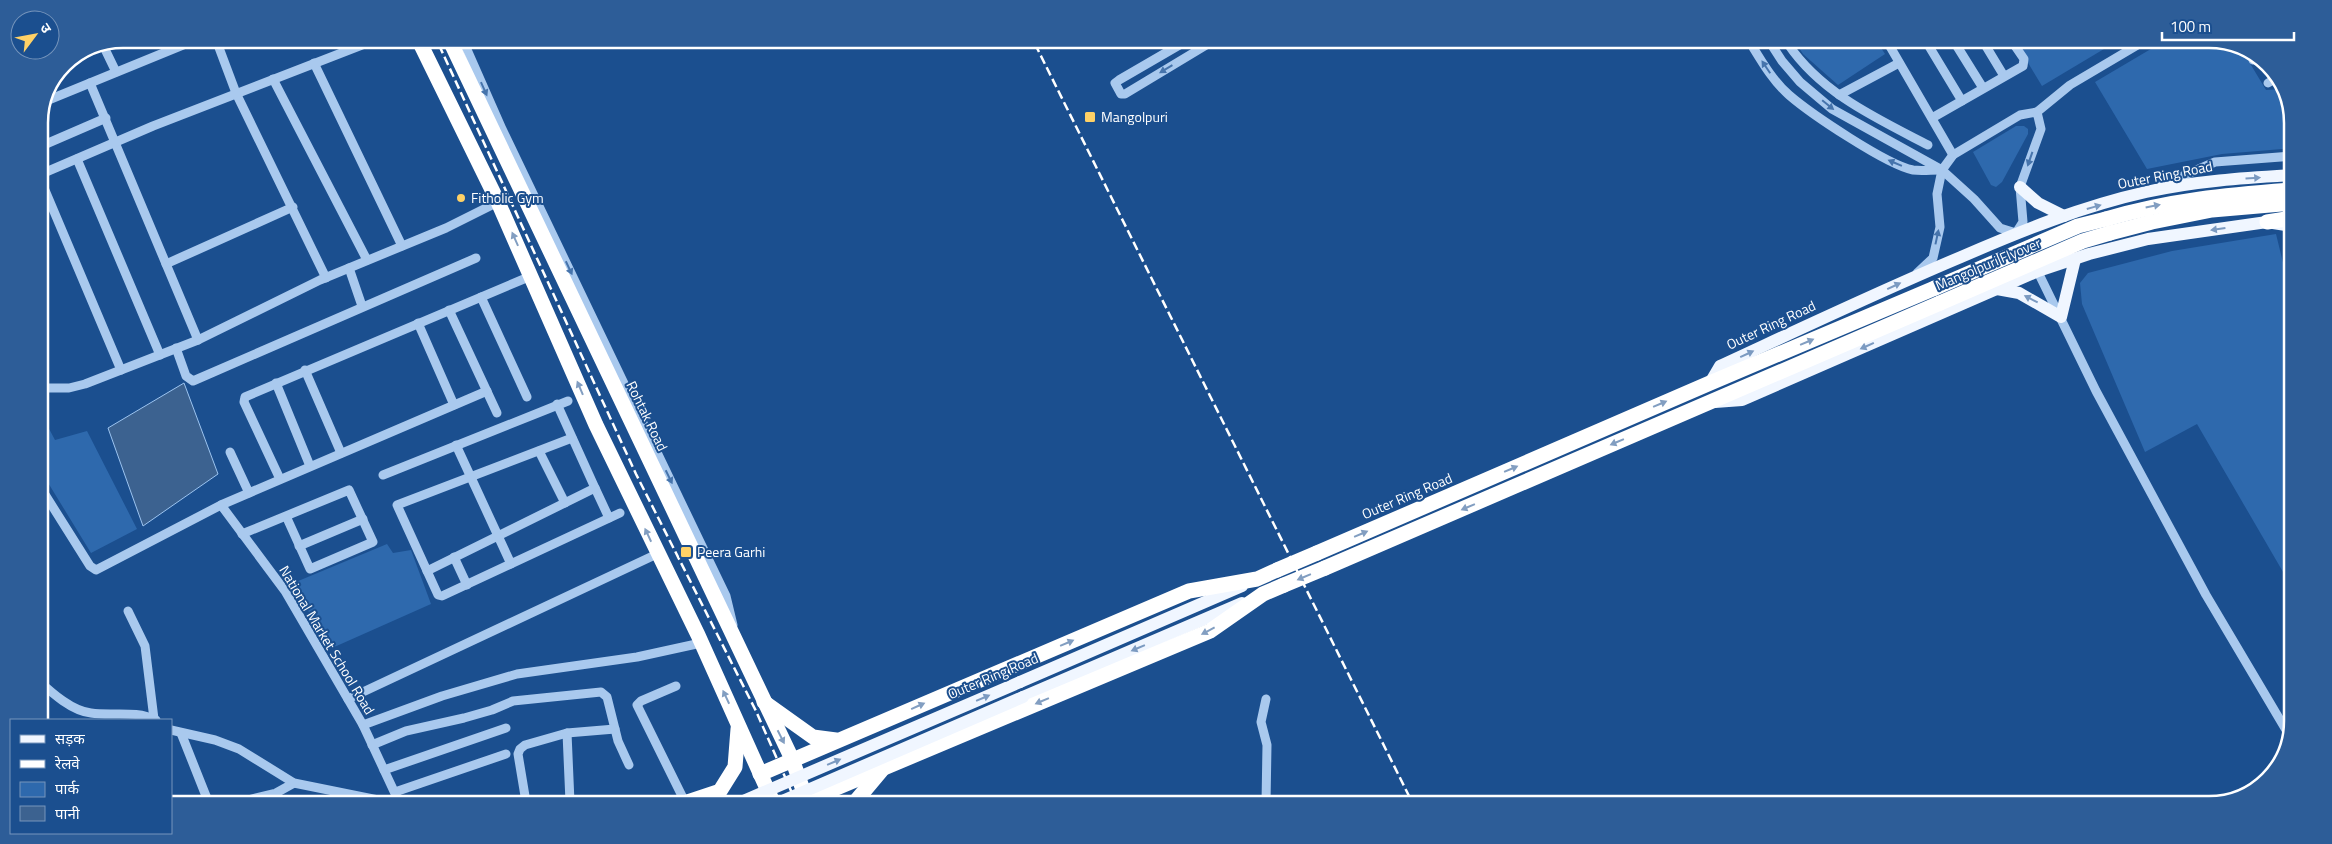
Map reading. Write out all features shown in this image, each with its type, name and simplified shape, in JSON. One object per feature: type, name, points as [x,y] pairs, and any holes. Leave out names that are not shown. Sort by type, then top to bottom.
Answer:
[{"type":"highway","points":[[422,48],[498,202],[596,425],[656,554],[702,643],[770,796]]},
{"type":"highway","name":"Rohtak Road","points":[[453,48],[736,639],[792,759],[804,796]]},
{"type":"highway","name":"Mangolpuri Flyover","points":[[1710,383],[2078,226],[2131,211],[2212,196],[2284,191]]},
{"type":"highway","name":"Mangolpuri Flyover","points":[[1710,402],[2083,241],[2152,222],[2212,210],[2284,204]]},
{"type":"highway","points":[[2267,222],[2284,219]]},
{"type":"highway","name":"Outer Ring Road","points":[[760,774],[1189,591],[1257,579],[1710,383]]},
{"type":"highway","points":[[820,796],[1210,631],[1263,594],[1710,402]]},
{"type":"highway","points":[[764,702],[813,737],[839,740]]},
{"type":"highway","points":[[885,720],[902,760]]},
{"type":"highway","points":[[705,796],[720,791],[735,767],[739,725]]},
{"type":"highway","points":[[860,796],[884,768]]},
{"type":"main road","name":"Outer Ring Road","points":[[1710,383],[1720,366],[1913,277],[2064,216],[2146,192],[2213,180],[2284,176]]},
{"type":"main road","points":[[2020,187],[2038,203],[2064,216]]},
{"type":"main road","points":[[1710,402],[1742,400],[2038,271],[2075,259],[2148,239],[2267,222],[2284,225]]},
{"type":"main road","points":[[1997,289],[2019,294],[2061,318],[2075,259]]},
{"type":"main road","points":[[1913,277],[1930,274],[1950,278],[1955,286],[1955,293],[1954,301],[1947,311]]},
{"type":"main road","name":"Outer Ring Road","points":[[755,796],[1257,579]]},
{"type":"main road","points":[[794,796],[1263,594]]},
{"type":"street","points":[[52,99],[176,48]]},
{"type":"street","points":[[219,48],[236,93],[326,278]]},
{"type":"street","points":[[48,172],[236,93],[353,48]]},
{"type":"street","points":[[466,48],[502,129],[532,187],[726,596],[736,639]]},
{"type":"street","points":[[1174,48],[1115,83],[1121,94],[1125,94],[1201,48]]},
{"type":"street","points":[[1753,48],[1767,70],[1789,95],[1831,125],[1887,159],[1912,170],[1942,170]]},
{"type":"street","points":[[1774,48],[1800,82],[1832,109],[1942,170],[1974,199],[2000,228],[2016,234],[2038,271],[2096,391],[2206,595],[2284,726]]},
{"type":"street","points":[[1791,48],[1814,76],[1839,95],[1928,145]]},
{"type":"street","points":[[1891,48],[1953,155]]},
{"type":"street","points":[[1930,48],[1962,100]]},
{"type":"street","points":[[1958,48],[1983,88]]},
{"type":"street","points":[[1987,48],[2004,76]]},
{"type":"street","points":[[1932,118],[2023,66],[2025,63],[2016,48]]},
{"type":"street","points":[[1913,277],[1933,258],[1940,227],[1937,194],[1942,170],[1953,155],[2020,114],[2037,112],[2070,85],[2133,48]]},
{"type":"street","points":[[105,50],[116,72]]},
{"type":"street","points":[[314,63],[402,246]]},
{"type":"street","points":[[1839,95],[1899,63]]},
{"type":"street","points":[[273,79],[367,260]]},
{"type":"street","points":[[90,84],[106,118],[198,340]]},
{"type":"street","points":[[2016,234],[2023,222],[2020,187],[2040,129],[2037,112]]},
{"type":"street","points":[[48,143],[106,118]]},
{"type":"street","points":[[2146,192],[2215,162],[2284,157]]},
{"type":"street","points":[[77,159],[160,355]]},
{"type":"street","points":[[48,197],[121,370]]},
{"type":"street","points":[[48,388],[69,388],[198,340],[326,278],[481,212],[498,202]]},
{"type":"street","points":[[166,264],[293,207]]},
{"type":"street","points":[[176,348],[186,376],[193,380],[476,258]]},
{"type":"street","points":[[349,268],[362,306]]},
{"type":"street","points":[[280,479],[244,402],[245,397],[531,276]]},
{"type":"street","points":[[481,297],[527,397]]},
{"type":"street","points":[[449,310],[497,413]]},
{"type":"street","points":[[418,323],[454,405]]},
{"type":"street","points":[[305,370],[341,453]]},
{"type":"street","points":[[276,383],[310,466]]},
{"type":"street","points":[[48,500],[90,566],[96,570],[221,504],[487,391]]},
{"type":"street","points":[[383,475],[568,401]]},
{"type":"street","points":[[557,404],[609,518]]},
{"type":"street","points":[[572,438],[396,505],[439,597],[620,513]]},
{"type":"street","points":[[456,445],[510,564]]},
{"type":"street","points":[[539,451],[565,503]]},
{"type":"street","points":[[230,452],[249,493]]},
{"type":"street","points":[[427,570],[595,488]]},
{"type":"street","points":[[242,534],[348,490],[373,542],[310,569],[286,516]]},
{"type":"street","name":"National Market School Road","points":[[221,504],[284,591],[363,725],[396,796]]},
{"type":"street","points":[[299,546],[363,519]]},
{"type":"street","points":[[348,699],[656,554]]},
{"type":"street","points":[[454,557],[467,585]]},
{"type":"street","points":[[128,611],[145,646],[155,719]]},
{"type":"street","points":[[363,725],[442,696],[517,674],[638,657],[702,643]]},
{"type":"street","points":[[676,686],[641,701],[637,705],[683,796]]},
{"type":"street","points":[[48,689],[91,717],[145,715],[153,719]]},
{"type":"street","points":[[372,745],[406,731],[464,718],[492,710],[512,701],[601,692],[607,697],[614,729],[629,765]]},
{"type":"street","points":[[1266,699],[1261,722],[1267,745],[1266,796]]},
{"type":"street","points":[[384,770],[506,728]]},
{"type":"street","points":[[525,796],[518,754],[525,745],[567,732],[614,729]]},
{"type":"street","points":[[172,730],[227,744],[239,749],[294,783],[356,796]]},
{"type":"street","points":[[567,732],[570,796]]},
{"type":"street","points":[[182,733],[206,796]]},
{"type":"street","points":[[394,792],[506,754]]},
{"type":"street","points":[[264,796],[276,793],[294,783]]},
{"type":"green space","points":[[1799,48],[1881,48],[1885,54],[1838,85],[1803,54]]},
{"type":"green space","points":[[2019,48],[2106,48],[2042,86]]},
{"type":"green space","points":[[2153,48],[2210,48],[2234,51],[2246,57],[2266,90],[2276,89],[2281,98],[2284,118],[2284,149],[2222,154],[2147,169],[2095,82]]},
{"type":"green space","points":[[2016,126],[2024,126],[2028,129],[2028,134],[2002,182],[1996,187],[1991,185],[1973,152]]},
{"type":"green space","points":[[2276,234],[2284,267],[2284,574],[2197,424],[2145,452],[2082,304],[2080,283],[2088,273],[2172,251]]},
{"type":"green space","points":[[48,427],[55,440],[87,431],[137,529],[91,553],[48,483]]},
{"type":"green space","points":[[387,544],[393,553],[411,550],[431,604],[332,648],[291,584]]},
{"type":"water","points":[[184,383],[218,474],[143,526],[108,428]]},
{"type":"railway","points":[[440,48],[636,474],[756,711],[793,796]]},
{"type":"railway","points":[[1037,48],[1409,796]]},
{"type":"place","name":"Mangolpuri","points":[[1090,117]]},
{"type":"place","name":"Fitholic Gym","points":[[461,198]]},
{"type":"place","name":"Peera Garhi","points":[[686,552]]}]
